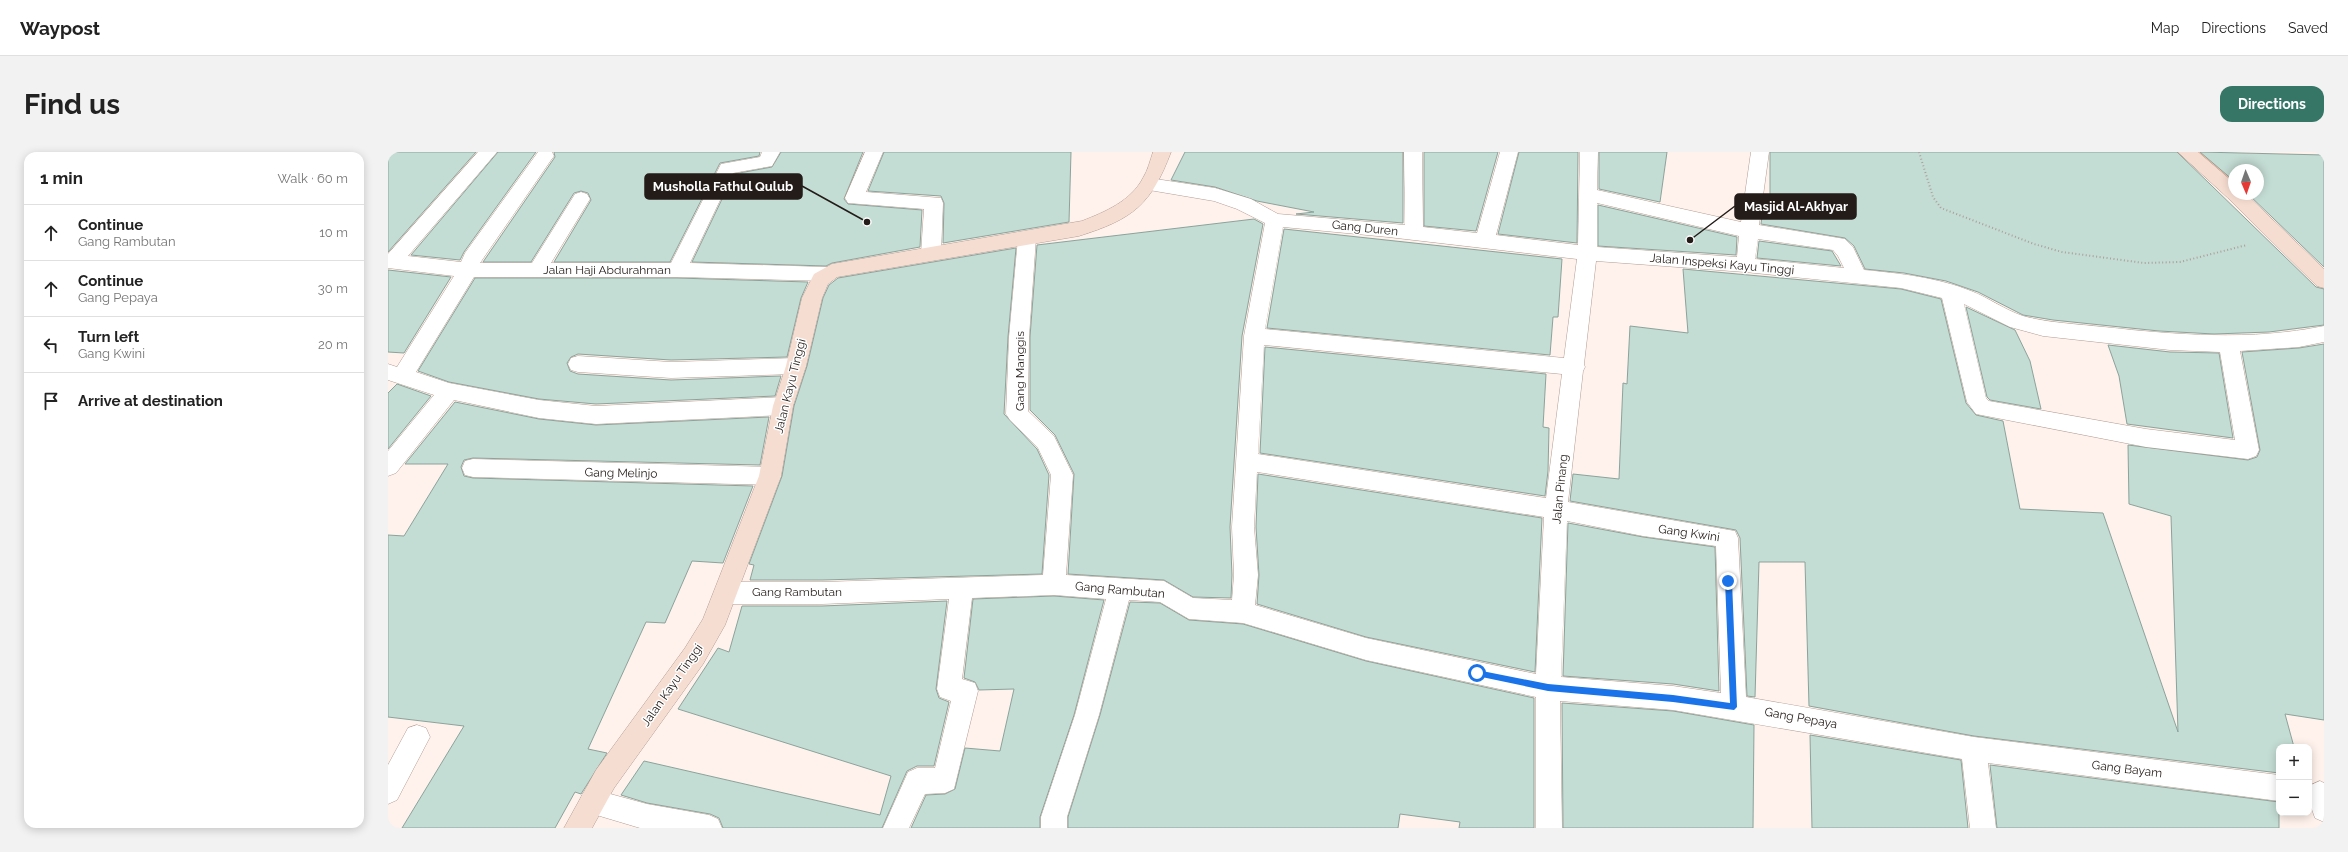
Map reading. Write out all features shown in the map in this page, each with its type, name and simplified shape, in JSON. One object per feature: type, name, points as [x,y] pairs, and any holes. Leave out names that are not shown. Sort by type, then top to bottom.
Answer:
[{"type":"street","points":[[390,261],[488,152]]},
{"type":"street","points":[[677,270],[727,168],[766,162],[771,152]]},
{"type":"street","points":[[874,152],[854,198],[934,203],[931,253]]},
{"type":"street","points":[[826,274],[832,271],[931,253],[1079,229],[1113,217],[1135,199],[1149,184],[1162,152]]},
{"type":"street","points":[[1413,152],[1414,234]]},
{"type":"street","points":[[1485,241],[1500,179],[1508,161],[1509,152]]},
{"type":"street","name":"Jalan Pinang","points":[[1549,828],[1548,688],[1556,509],[1575,367],[1587,253],[1589,152]]},
{"type":"street","points":[[1746,265],[1750,233],[1751,202],[1760,152]]},
{"type":"street","points":[[2187,152],[2228,189]]},
{"type":"street","points":[[545,156],[472,258],[468,270],[395,375],[449,391],[539,409],[596,415],[783,406]]},
{"type":"street","name":"Gang Duren","points":[[1149,184],[1215,195],[1244,204],[1275,220],[1485,241],[1587,253]]},
{"type":"street","points":[[1587,194],[1666,215],[1750,233],[1838,244],[1846,252],[1857,276]]},
{"type":"street","points":[[537,270],[581,199]]},
{"type":"street","points":[[2240,200],[2324,281]]},
{"type":"street","points":[[1243,612],[1246,575],[1243,527],[1254,336],[1275,220]]},
{"type":"street","name":"Gang Manggis","points":[[1027,238],[1019,338],[1017,414],[1046,442],[1062,476],[1054,585]]},
{"type":"street","name":"Jalan Inspeksi Kayu Tinggi","points":[[1587,253],[1746,265],[1901,281],[1964,296],[2016,322],[2043,328],[2170,342],[2229,344],[2299,338],[2324,334]]},
{"type":"street","name":"Jalan Haji Abdurahman","points":[[390,261],[468,270],[677,270],[826,274]]},
{"type":"street","name":"Jalan Kayu Tinggi","points":[[577,828],[605,779],[694,656],[713,625],[727,593],[770,476],[783,406],[796,366],[812,298],[826,274]]},
{"type":"street","points":[[1951,292],[1977,402],[1983,408],[2146,438],[2248,450],[2229,344]]},
{"type":"street","points":[[1254,336],[1575,367]]},
{"type":"street","points":[[578,364],[671,370],[796,366]]},
{"type":"street","points":[[388,467],[449,391]]},
{"type":"street","points":[[1246,461],[1556,509]]},
{"type":"street","name":"Gang Melinjo","points":[[473,468],[770,476]]},
{"type":"street","name":"Gang Kwini","points":[[1556,509],[1643,526],[1727,538],[1734,707]]},
{"type":"street","name":"Gang Rambutan","points":[[727,593],[962,589],[1054,585],[1164,592],[1189,608],[1243,612],[1366,648],[1548,688]]},
{"type":"street","points":[[896,828],[917,781],[945,780],[954,733],[966,691],[949,689],[962,589]]},
{"type":"street","points":[[1054,828],[1054,817],[1087,715],[1120,589]]},
{"type":"street","name":"Gang Pepaya","points":[[1548,688],[1673,698],[1734,707],[1974,749]]},
{"type":"street","points":[[388,791],[417,737]]},
{"type":"street","points":[[1974,749],[1983,828]]},
{"type":"street","name":"Gang Bayam","points":[[1974,749],[2276,788]]},
{"type":"street","points":[[592,802],[647,817],[708,828]]},
{"type":"path","points":[[1919,152],[1933,197],[1941,208],[2026,241],[2062,252],[2163,264],[2278,237]]},
{"type":"building","points":[[388,152],[476,152],[388,252]]},
{"type":"building","points":[[498,152],[536,152],[464,252],[460,260],[411,255]]},
{"type":"building","points":[[554,152],[760,152],[759,156],[720,163],[670,262],[554,262],[591,200],[588,193],[581,191],[574,193],[531,262],[483,262],[555,157]]},
{"type":"building","points":[[781,152],[863,152],[844,199],[848,204],[922,210],[920,247],[832,263],[826,266],[692,262],[734,174],[772,167]]},
{"type":"building","points":[[884,152],[1071,152],[1069,222],[943,243],[944,203],[941,196],[868,191]]},
{"type":"building","points":[[1185,152],[1403,152],[1403,223],[1296,214],[1314,212],[1257,201],[1215,187],[1171,180]]},
{"type":"building","points":[[1424,152],[1498,152],[1476,231],[1424,226]]},
{"type":"building","points":[[1519,152],[1578,152],[1577,243],[1498,234]]},
{"type":"building","points":[[1599,152],[1667,152],[1660,202],[1599,189]]},
{"type":"building","points":[[1770,152],[2177,152],[2316,287],[2324,289],[2324,325],[2269,332],[2214,334],[2159,331],[2053,320],[2023,315],[1978,292],[1946,281],[1904,273],[1865,269],[1854,246],[1845,238],[1761,224],[1764,200],[1770,201]]},
{"type":"building","points":[[2200,152],[2324,155],[2324,267],[2254,200],[2264,200],[2264,164],[2228,164],[2228,176]]},
{"type":"building","points":[[1598,205],[1737,237],[1736,255],[1598,246]]},
{"type":"building","points":[[1254,219],[1263,224],[1242,336],[1230,527],[1232,575],[1231,598],[1193,597],[1164,580],[1068,574],[1074,474],[1055,435],[1030,410],[1030,337],[1037,245]]},
{"type":"building","points":[[1284,229],[1562,259],[1558,317],[1553,317],[1550,355],[1267,328]]},
{"type":"building","points":[[1759,241],[1832,251],[1841,266],[1757,258]]},
{"type":"building","points":[[1016,248],[1008,337],[1004,414],[1037,449],[1049,475],[1042,574],[822,580],[750,580],[754,565],[749,564],[782,476],[794,406],[807,366],[823,298],[829,285],[838,278]]},
{"type":"building","points":[[1683,269],[1901,289],[1941,299],[1966,403],[1976,415],[2003,421],[2020,509],[2103,513],[2178,732],[2171,516],[2129,504],[2128,445],[2248,460],[2257,457],[2260,450],[2242,352],[2299,348],[2324,344],[2324,720],[2285,714],[2293,744],[2276,744],[2276,773],[1974,736],[1809,706],[1805,562],[1759,562],[1755,697],[1747,696],[1740,538],[1736,530],[1570,501],[1573,474],[1619,479],[1623,383],[1627,384],[1630,326],[1688,333]]},
{"type":"building","points":[[388,270],[451,277],[404,353],[388,352]]},
{"type":"building","points":[[475,278],[677,278],[808,282],[801,298],[787,357],[671,360],[578,354],[571,357],[567,363],[570,371],[578,374],[671,380],[781,376],[775,396],[596,404],[539,399],[449,382],[418,371]]},
{"type":"building","points":[[1966,307],[2015,330],[2030,361],[2041,409],[1990,400],[1987,397]]},
{"type":"building","points":[[2108,345],[2170,352],[2219,353],[2233,438],[2127,424],[2119,376]]},
{"type":"building","points":[[1265,347],[1546,374],[1543,427],[1549,428],[1548,471],[1545,496],[1260,453]]},
{"type":"building","points":[[397,384],[431,396],[388,449],[388,393]]},
{"type":"building","points":[[455,402],[539,419],[596,425],[769,417],[760,465],[473,458],[464,460],[461,467],[464,476],[473,478],[753,486],[723,563],[692,561],[665,623],[646,622],[588,749],[607,753],[581,794],[575,792],[555,828],[402,828],[464,726],[388,717],[388,535],[404,536],[448,464],[405,464]]},
{"type":"building","points":[[1258,474],[1542,518],[1535,672],[1366,637],[1257,604],[1259,575],[1256,527]]},
{"type":"building","points":[[1568,523],[1643,537],[1715,547],[1719,691],[1673,684],[1563,676]]},
{"type":"building","points":[[1054,596],[1104,600],[1074,715],[1040,817],[1040,828],[911,828],[926,795],[945,794],[955,789],[965,748],[1000,751],[1014,689],[979,690],[975,682],[964,678],[973,599]]},
{"type":"building","points":[[947,601],[936,689],[939,698],[949,702],[934,766],[917,766],[907,771],[882,828],[723,828],[719,818],[710,814],[647,803],[621,795],[644,761],[880,815],[891,776],[678,709],[718,648],[729,652],[742,606],[822,606]]},
{"type":"building","points":[[1130,602],[1160,603],[1189,620],[1243,624],[1366,661],[1534,698],[1534,828],[1459,828],[1460,822],[1400,814],[1398,828],[1068,828],[1068,817],[1100,715]]},
{"type":"building","points":[[1562,703],[1673,711],[1754,725],[1753,828],[1563,828]]},
{"type":"building","points":[[1810,735],[1961,760],[1968,828],[1812,828]]},
{"type":"building","points":[[1990,765],[2276,802],[2276,816],[2279,816],[2279,828],[1997,828]]},
{"type":"waterway","points":[[2197,152],[2228,175]]},
{"type":"place","name":"Musholla Fathul Qulub","points":[[867,222]]},
{"type":"place","name":"Masjid Al-Akhyar","points":[[1690,240]]},
{"type":"route","points":[[1477,673],[1548,688],[1673,698],[1734,707],[1728,581]]}]
